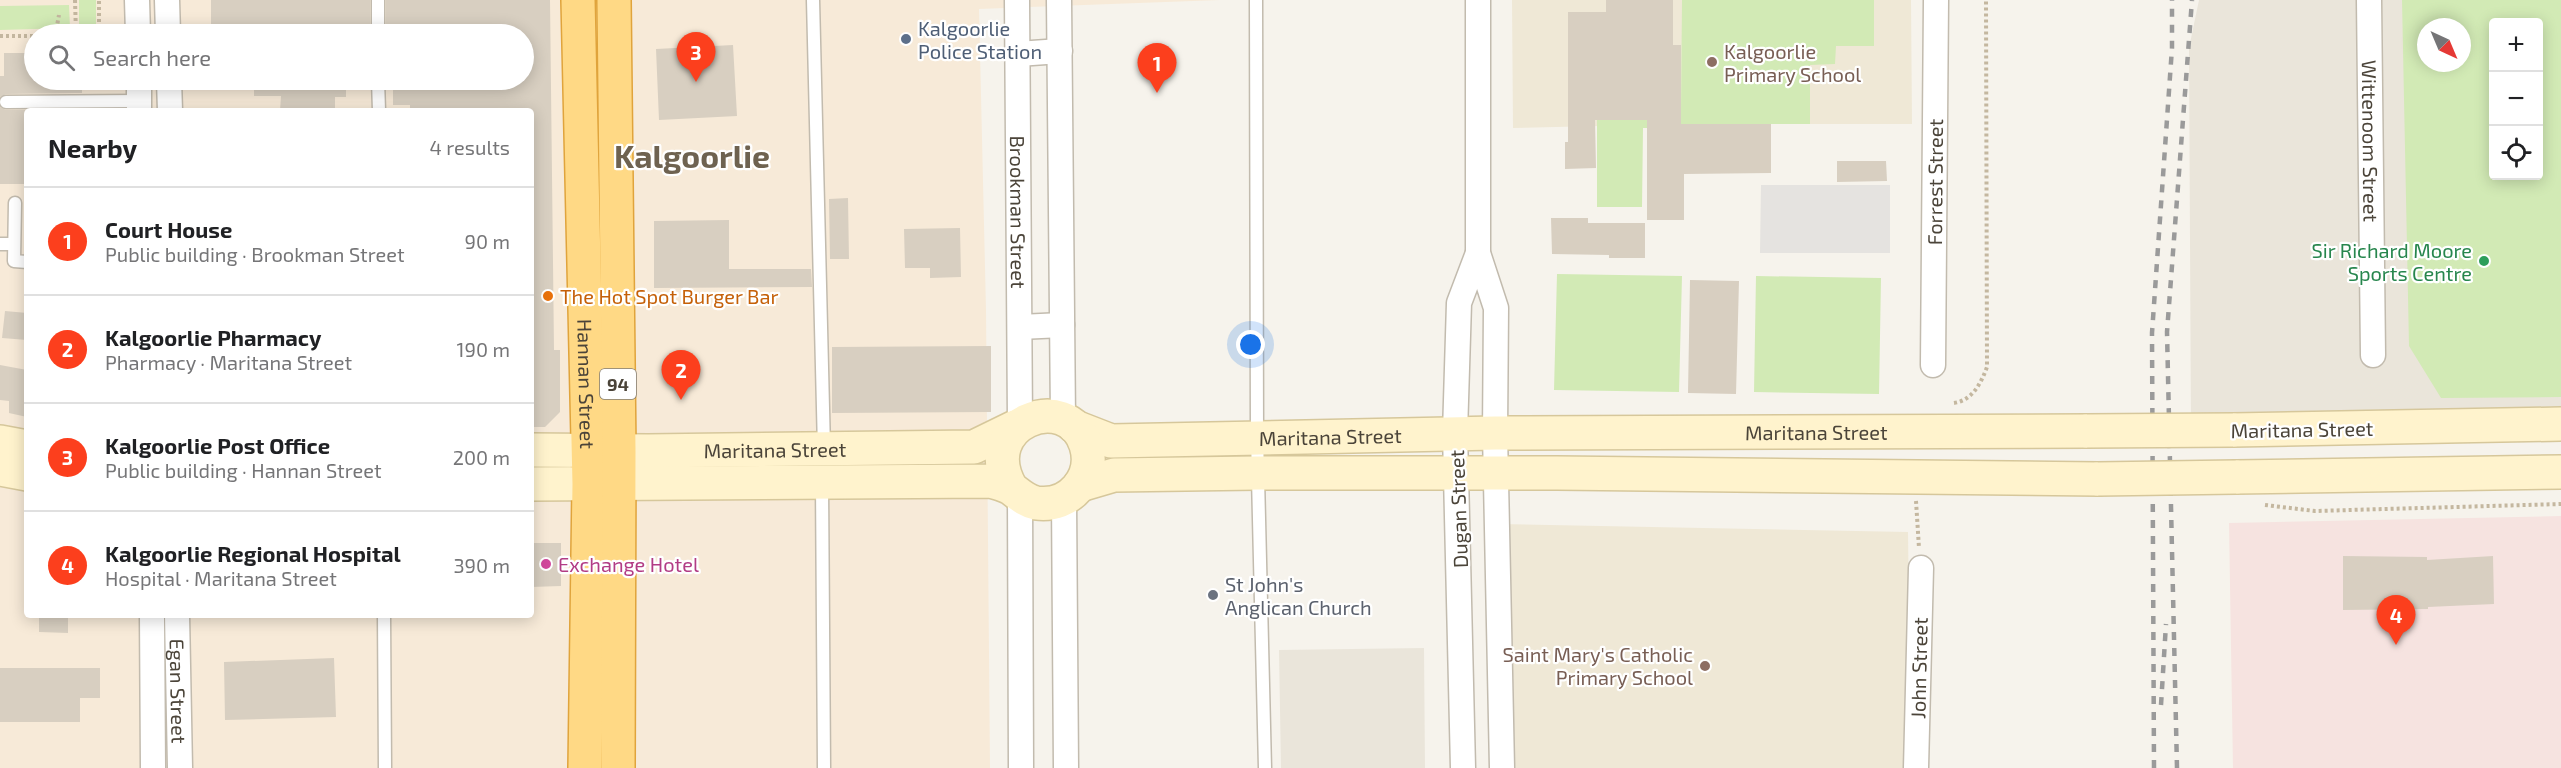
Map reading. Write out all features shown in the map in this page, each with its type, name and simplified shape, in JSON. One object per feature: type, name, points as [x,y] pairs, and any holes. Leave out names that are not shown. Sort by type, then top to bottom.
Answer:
[{"type":"highway","name":"Hannan Street","points":[[578,0],[604,451]]},
{"type":"highway","name":"Hannan Street","points":[[614,0],[604,484],[618,768]]},
{"type":"highway","name":"Hannan Street","points":[[585,768],[604,484]]},
{"type":"main road","points":[[1050,416],[1069,423],[1084,439],[1089,454],[1088,470],[1072,492],[1050,503],[1035,502],[1016,492],[1004,475],[1001,460],[1004,445],[1018,425],[1029,419],[1050,416]]},
{"type":"main road","name":"Maritana Street","points":[[1069,423],[1111,441],[1455,433],[2233,430],[2561,424]]},
{"type":"main road","name":"Maritana Street","points":[[534,484],[604,484],[823,466],[974,447],[1018,425]]},
{"type":"main road","points":[[0,442],[24,446]]},
{"type":"main road","name":"Maritana Street","points":[[534,450],[604,451],[823,466],[991,481],[1016,492]]},
{"type":"main road","points":[[0,469],[24,473]]},
{"type":"main road","name":"Maritana Street","points":[[1072,492],[1114,476],[1257,472],[1495,472],[2098,479],[2561,472]]},
{"type":"street","points":[[137,0],[138,24]]},
{"type":"street","points":[[167,0],[168,24]]},
{"type":"street","name":"Brookman Street","points":[[1017,0],[1020,327],[1018,425]]},
{"type":"street","points":[[1059,0],[1062,325],[1069,423]]},
{"type":"street","name":"Dugan Street","points":[[1478,0],[1478,254],[1496,308],[1494,433],[1502,768]]},
{"type":"street","name":"Forrest Street","points":[[1934,365],[1936,0]]},
{"type":"street","name":"Wittenoom Street","points":[[2369,0],[2373,355]]},
{"type":"street","points":[[1018,54],[1060,51]]},
{"type":"street","points":[[169,90],[170,108]]},
{"type":"street","name":"Dugan Street","points":[[1463,768],[1458,472],[1455,433],[1458,303],[1478,254]]},
{"type":"street","points":[[1020,327],[1062,325]]},
{"type":"street","points":[[1016,492],[1021,768]]},
{"type":"street","points":[[1066,768],[1072,492]]},
{"type":"street","name":"John Street","points":[[1916,768],[1921,568]]},
{"type":"street","name":"Egan Street","points":[[152,618],[153,768]]},
{"type":"street","name":"Egan Street","points":[[177,618],[180,768]]},
{"type":"lane","points":[[378,0],[378,24]]},
{"type":"lane","points":[[813,0],[823,466],[824,768]]},
{"type":"lane","points":[[1256,0],[1257,472],[1265,768]]},
{"type":"lane","points":[[378,90],[379,108]]},
{"type":"lane","points":[[6,102],[139,97]]},
{"type":"lane","points":[[15,203],[14,261],[24,262]]},
{"type":"lane","points":[[0,244],[14,244]]},
{"type":"lane","points":[[384,618],[385,768]]},
{"type":"path","points":[[75,0],[76,24]]},
{"type":"path","points":[[99,0],[99,24]]},
{"type":"path","points":[[1946,404],[1958,403],[1968,397],[1980,386],[1987,367],[1986,0]]},
{"type":"path","points":[[57,24],[59,15]]},
{"type":"path","points":[[0,36],[24,36]]},
{"type":"path","points":[[1916,500],[1921,568]]},
{"type":"path","points":[[2263,504],[2315,511],[2561,504]]},
{"type":"shaded area","points":[[0,0],[1220,0],[979,9],[986,310],[990,768],[0,768]]},
{"type":"shaded area","name":"Kalgoorlie Primary School","points":[[1512,0],[1911,0],[1912,124],[1684,124],[1513,128]]},
{"type":"shaded area","points":[[2199,0],[2561,0],[2561,424],[2191,431],[2189,48]]},
{"type":"shaded area","points":[[1761,185],[1890,185],[1890,253],[1760,253]]},
{"type":"shaded area","points":[[2561,516],[2561,768],[2233,768],[2229,523]]},
{"type":"shaded area","name":"Saint Mary's Catholic Primary School","points":[[1497,524],[1908,532],[1911,768],[1502,768]]},
{"type":"shaded area","points":[[1424,648],[1425,768],[1281,768],[1279,650]]},
{"type":"green space","points":[[79,0],[96,0],[96,24],[79,24]]},
{"type":"green space","points":[[1682,0],[1874,0],[1874,46],[1836,46],[1835,64],[1810,65],[1810,124],[1685,124],[1685,128],[1643,128],[1642,207],[1597,207],[1597,120],[1649,109],[1681,109]]},
{"type":"green space","name":"Sir Richard Moore Sports Centre","points":[[2402,0],[2561,0],[2561,397],[2441,398],[2409,346]]},
{"type":"green space","points":[[69,5],[70,24],[24,24],[24,29],[0,30],[0,6]]},
{"type":"green space","points":[[1557,274],[1682,276],[1679,392],[1554,390]]},
{"type":"green space","points":[[1756,276],[1881,278],[1879,394],[1754,392]]},
{"type":"building","points":[[211,0],[370,0],[370,24],[211,24]]},
{"type":"building","points":[[386,0],[550,0],[554,350],[560,350],[560,412],[545,427],[534,427],[534,108],[410,108],[410,105],[393,105],[393,90],[534,90],[534,24],[386,24]]},
{"type":"building","points":[[1606,0],[1673,0],[1673,45],[1681,45],[1681,124],[1771,124],[1771,173],[1684,174],[1684,220],[1647,220],[1647,120],[1595,120],[1596,168],[1565,169],[1565,142],[1568,142],[1568,12],[1606,12]]},
{"type":"building","points":[[733,45],[737,116],[659,120],[656,49]]},
{"type":"building","points":[[4,53],[24,53],[24,90],[82,90],[82,93],[6,94],[0,97],[0,76],[4,76]]},
{"type":"building","points":[[254,90],[346,90],[346,97],[335,97],[335,108],[280,108],[281,96],[254,96]]},
{"type":"building","points":[[0,107],[6,110],[24,110],[24,184],[0,184]]},
{"type":"building","points":[[1837,161],[1886,161],[1887,181],[1837,182]]},
{"type":"building","points":[[848,198],[849,259],[830,259],[829,199]]},
{"type":"building","points":[[1551,218],[1588,218],[1588,223],[1645,223],[1645,258],[1552,254]]},
{"type":"building","points":[[729,220],[729,269],[811,269],[812,287],[654,288],[654,221]]},
{"type":"building","points":[[960,228],[961,277],[930,278],[930,268],[905,268],[904,229]]},
{"type":"building","points":[[1690,280],[1739,281],[1736,394],[1688,393]]},
{"type":"building","points":[[5,311],[24,313],[24,340],[2,338]]},
{"type":"building","points":[[991,346],[991,412],[832,413],[832,347]]},
{"type":"building","points":[[0,365],[24,369],[24,416],[9,413],[9,401],[0,400]]},
{"type":"building","name":"Exchange Hotel","points":[[534,543],[561,543],[561,586],[534,587]]},
{"type":"building","points":[[2343,556],[2427,557],[2427,560],[2493,556],[2494,604],[2428,607],[2428,609],[2343,610]]},
{"type":"building","points":[[39,618],[68,618],[68,633],[39,632]]},
{"type":"building","points":[[334,658],[336,717],[225,720],[224,662]]},
{"type":"building","points":[[0,668],[100,668],[100,698],[80,698],[80,722],[0,722]]},
{"type":"railway","points":[[2154,768],[2152,333],[2172,48],[2172,0]]},
{"type":"railway","points":[[2177,768],[2167,332],[2192,0]]},
{"type":"railway","points":[[2161,705],[2166,624]]},
{"type":"place","name":"Kalgoorlie Police Station","points":[[906,39]]},
{"type":"place","name":"Kalgoorlie Primary School","points":[[1712,62]]},
{"type":"place","name":"Kalgoorlie Post Office","points":[[696,82]]},
{"type":"place","name":"Court House","points":[[1157,93]]},
{"type":"place","name":"Sir Richard Moore Sports Centre","points":[[2484,261]]},
{"type":"place","name":"The Hot Spot Burger Bar","points":[[548,296]]},
{"type":"place","name":"Kalgoorlie Pharmacy","points":[[681,400]]},
{"type":"place","name":"Exchange Hotel","points":[[546,564]]},
{"type":"place","name":"St John's Anglican Church","points":[[1213,595]]},
{"type":"place","name":"Kalgoorlie Regional Hospital","points":[[2396,645]]},
{"type":"place","name":"Saint Mary's Catholic Primary School","points":[[1705,666]]},
{"type":"district","name":"Kalgoorlie","points":[[692,155]]}]
